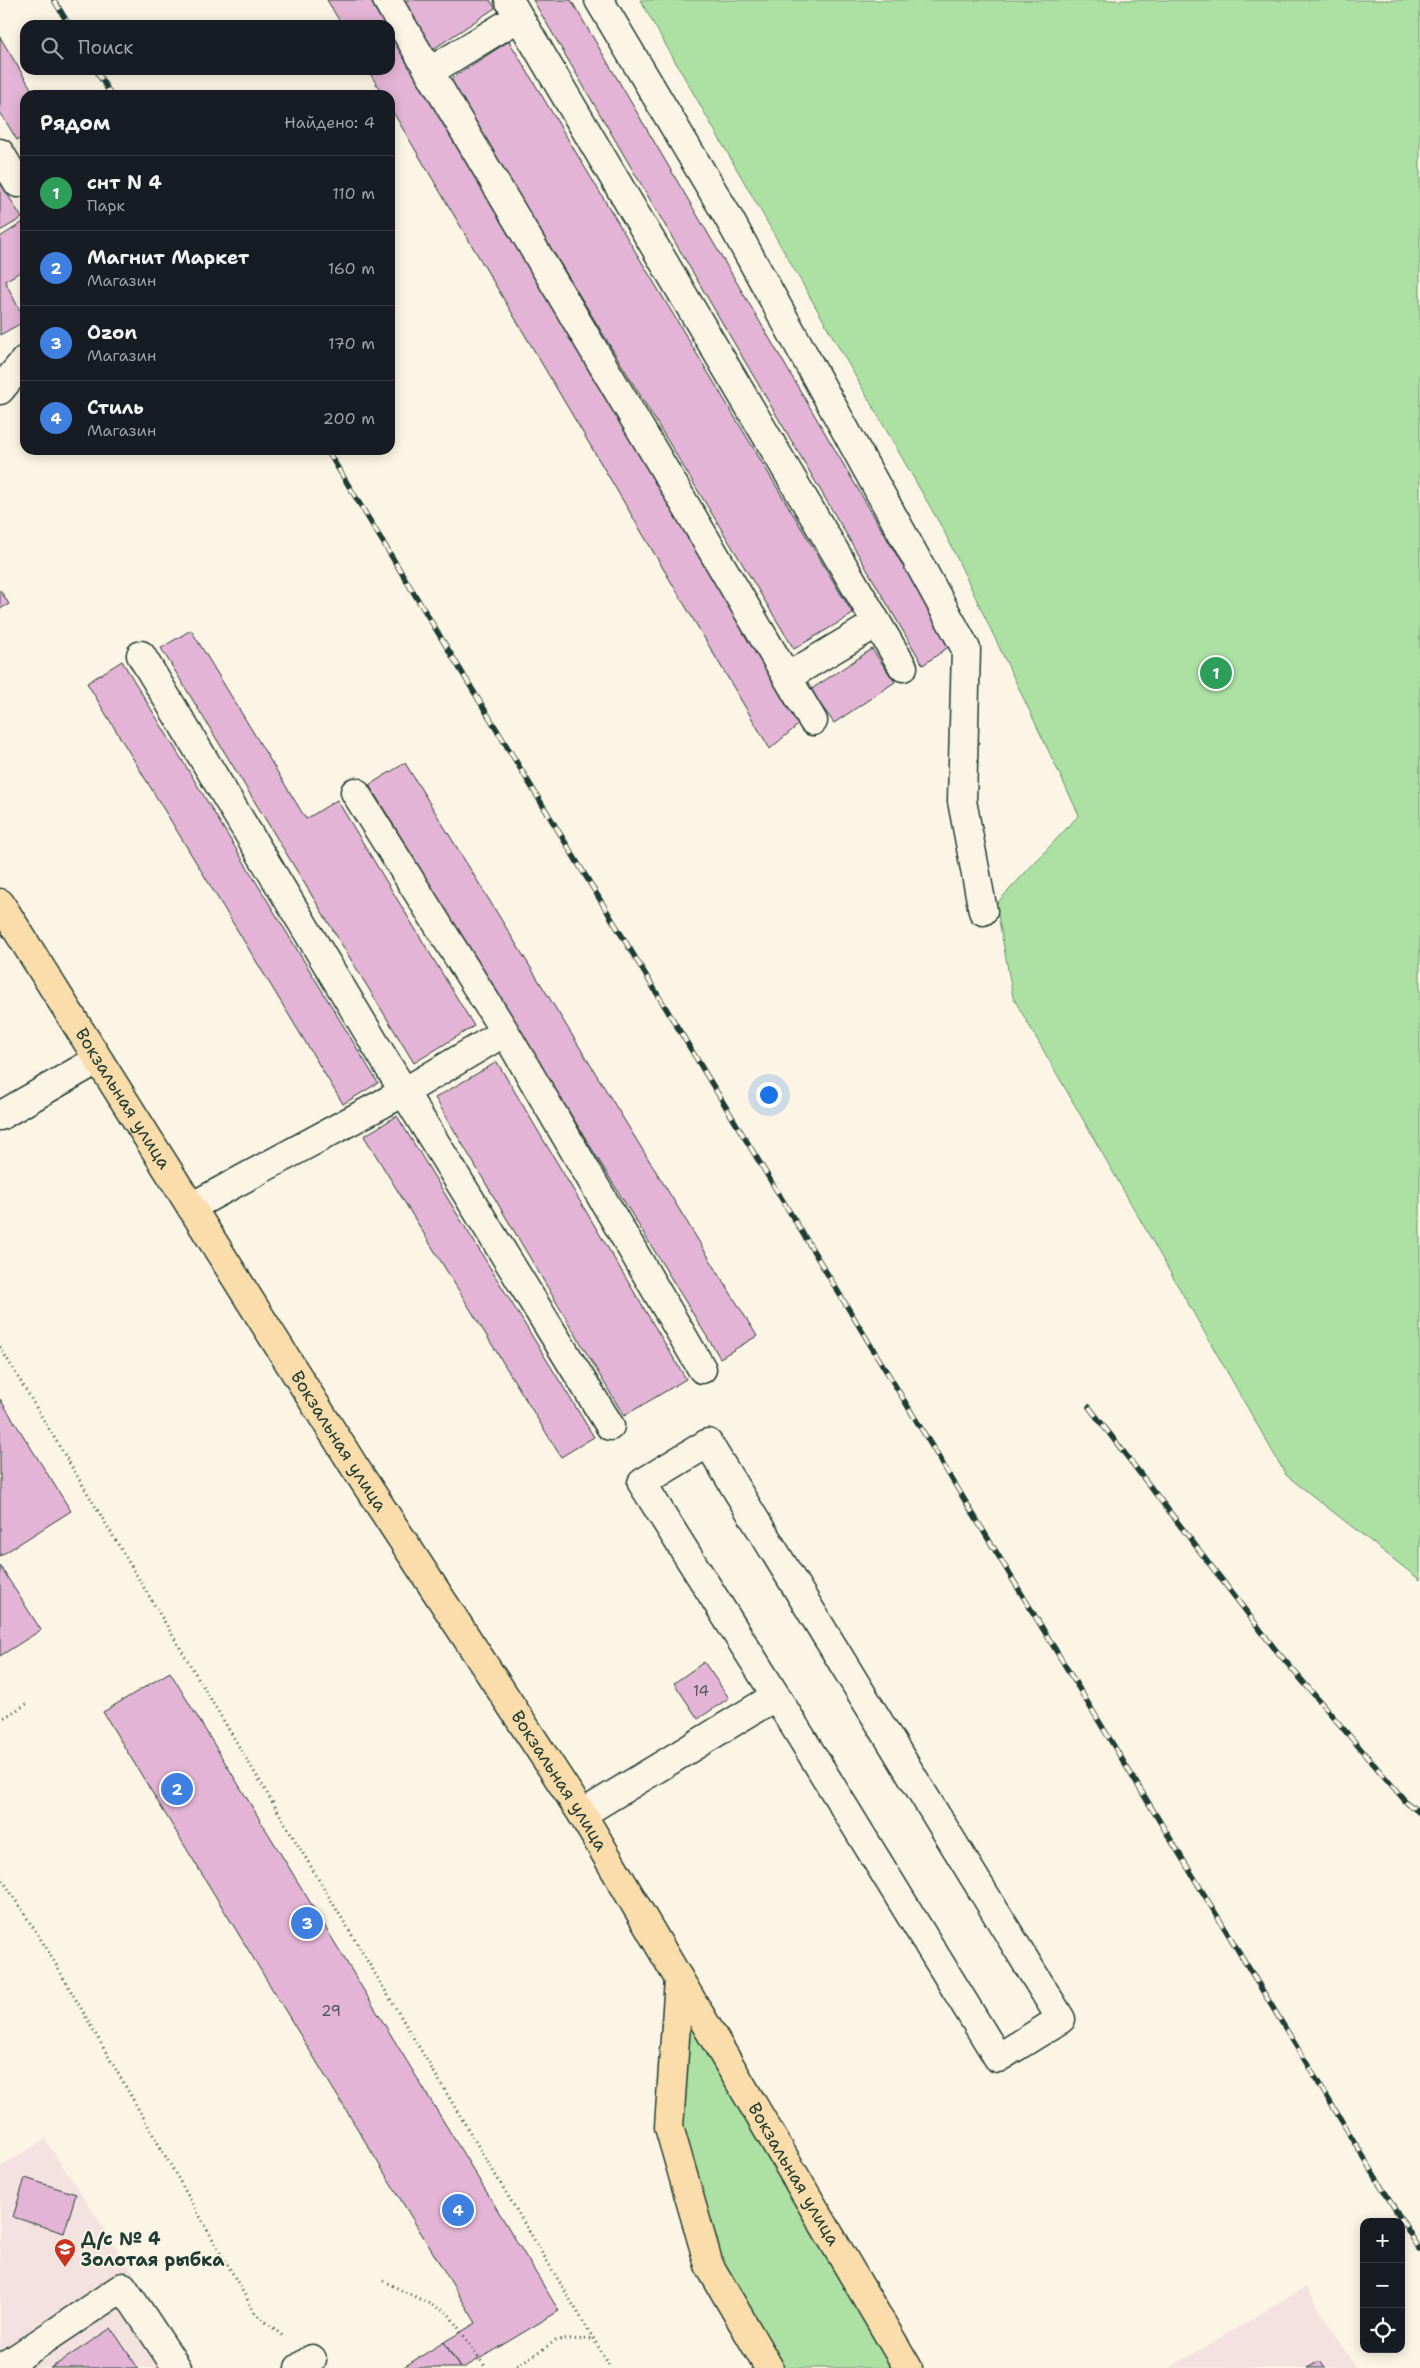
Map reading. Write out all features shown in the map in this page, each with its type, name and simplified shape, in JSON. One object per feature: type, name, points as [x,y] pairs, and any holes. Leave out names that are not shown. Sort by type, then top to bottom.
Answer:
[{"type":"main road","name":"Вокзальная улица","points":[[0,903],[354,1466],[582,1814],[908,2368]]},
{"type":"main road","points":[[679,1980],[669,2127],[709,2265],[770,2368]]},
{"type":"street","points":[[387,0],[813,721]]},
{"type":"street","points":[[600,0],[727,215],[966,649],[962,801],[983,911]]},
{"type":"street","points":[[430,72],[514,9],[903,667]]},
{"type":"street","points":[[0,153],[18,183],[20,182]]},
{"type":"street","points":[[0,390],[20,366]]},
{"type":"street","points":[[787,677],[877,624]]},
{"type":"street","points":[[141,655],[404,1092],[610,1426]]},
{"type":"street","points":[[355,792],[505,1032],[702,1369]]},
{"type":"street","points":[[191,1207],[404,1092],[505,1032]]},
{"type":"street","points":[[0,1116],[97,1060]]},
{"type":"street","points":[[708,1443],[1061,2019],[998,2058],[776,1696],[642,1483],[708,1443]]},
{"type":"street","points":[[582,1814],[776,1696]]},
{"type":"street","points":[[2,2368],[123,2287],[177,2368]]},
{"type":"path","points":[[0,1347],[611,2368]]},
{"type":"path","points":[[0,1720],[30,1702]]},
{"type":"path","points":[[0,1876],[47,1949],[255,2313],[305,2364]]},
{"type":"path","points":[[383,2281],[448,2314],[486,2368]]},
{"type":"path","points":[[513,2368],[557,2340],[594,2340]]},
{"type":"shaded area","name":"Д/с № 4 Золотая рыбка","points":[[45,2139],[196,2368],[0,2368],[0,2167]]},
{"type":"shaded area","points":[[1306,2287],[1356,2368],[1169,2368]]},
{"type":"green space","points":[[640,0],[1420,0],[1420,1580],[1286,1475],[1013,997],[996,904],[1079,815],[944,531]]},
{"type":"green space","points":[[688,2010],[899,2368],[780,2368],[720,2263],[679,2126]]},
{"type":"building","points":[[327,0],[371,0],[382,20],[339,20]]},
{"type":"building","points":[[403,0],[490,0],[495,8],[432,50]]},
{"type":"building","points":[[533,0],[571,0],[950,646],[923,665]]},
{"type":"building","points":[[0,37],[20,70],[20,75],[23,75],[32,90],[20,90],[20,138],[17,140],[0,112]]},
{"type":"building","points":[[395,41],[799,724],[770,749],[395,115],[395,90],[380,90],[371,75],[395,75]]},
{"type":"building","points":[[509,41],[853,614],[794,649],[449,80]]},
{"type":"building","points":[[0,182],[20,215],[20,219],[0,231]]},
{"type":"building","points":[[20,224],[20,272],[5,281],[20,311],[20,324],[0,335],[0,237]]},
{"type":"building","points":[[0,590],[9,604],[0,609]]},
{"type":"building","points":[[191,630],[306,819],[337,800],[474,1026],[414,1063],[161,648]]},
{"type":"building","points":[[872,649],[895,682],[834,723],[810,690]]},
{"type":"building","points":[[122,661],[378,1083],[343,1104],[87,683]]},
{"type":"building","points":[[405,763],[757,1336],[720,1358],[369,785]]},
{"type":"building","points":[[497,1062],[686,1379],[624,1416],[435,1098]]},
{"type":"building","points":[[397,1116],[594,1437],[561,1457],[364,1136]]},
{"type":"building","points":[[0,1399],[71,1511],[0,1556]]},
{"type":"building","points":[[0,1566],[41,1630],[0,1656]]},
{"type":"building","points":[[704,1662],[729,1698],[698,1719],[674,1683]]},
{"type":"building","points":[[170,1672],[559,2311],[464,2368],[460,2368],[444,2342],[476,2323],[103,1712]]},
{"type":"building","points":[[25,2178],[76,2194],[64,2233],[13,2217]]},
{"type":"building","points":[[111,2328],[138,2368],[50,2368],[57,2364]]},
{"type":"building","points":[[444,2342],[460,2368],[402,2368]]},
{"type":"building","points":[[1320,2361],[1325,2368],[1307,2368]]},
{"type":"railway","points":[[54,0],[66,20]]},
{"type":"railway","points":[[99,75],[108,90]]},
{"type":"railway","points":[[330,455],[1420,2250]]},
{"type":"railway","points":[[1089,1407],[1275,1649],[1407,1803],[1420,1813]]},
{"type":"place","name":"снт N 4","points":[[1216,673]]},
{"type":"place","name":"Магнит Маркет","points":[[177,1789]]},
{"type":"place","name":"Ozon","points":[[307,1923]]},
{"type":"place","name":"Стиль","points":[[458,2210]]},
{"type":"place","name":"Д/с № 4 Золотая рыбка","points":[[65,2268]]}]
